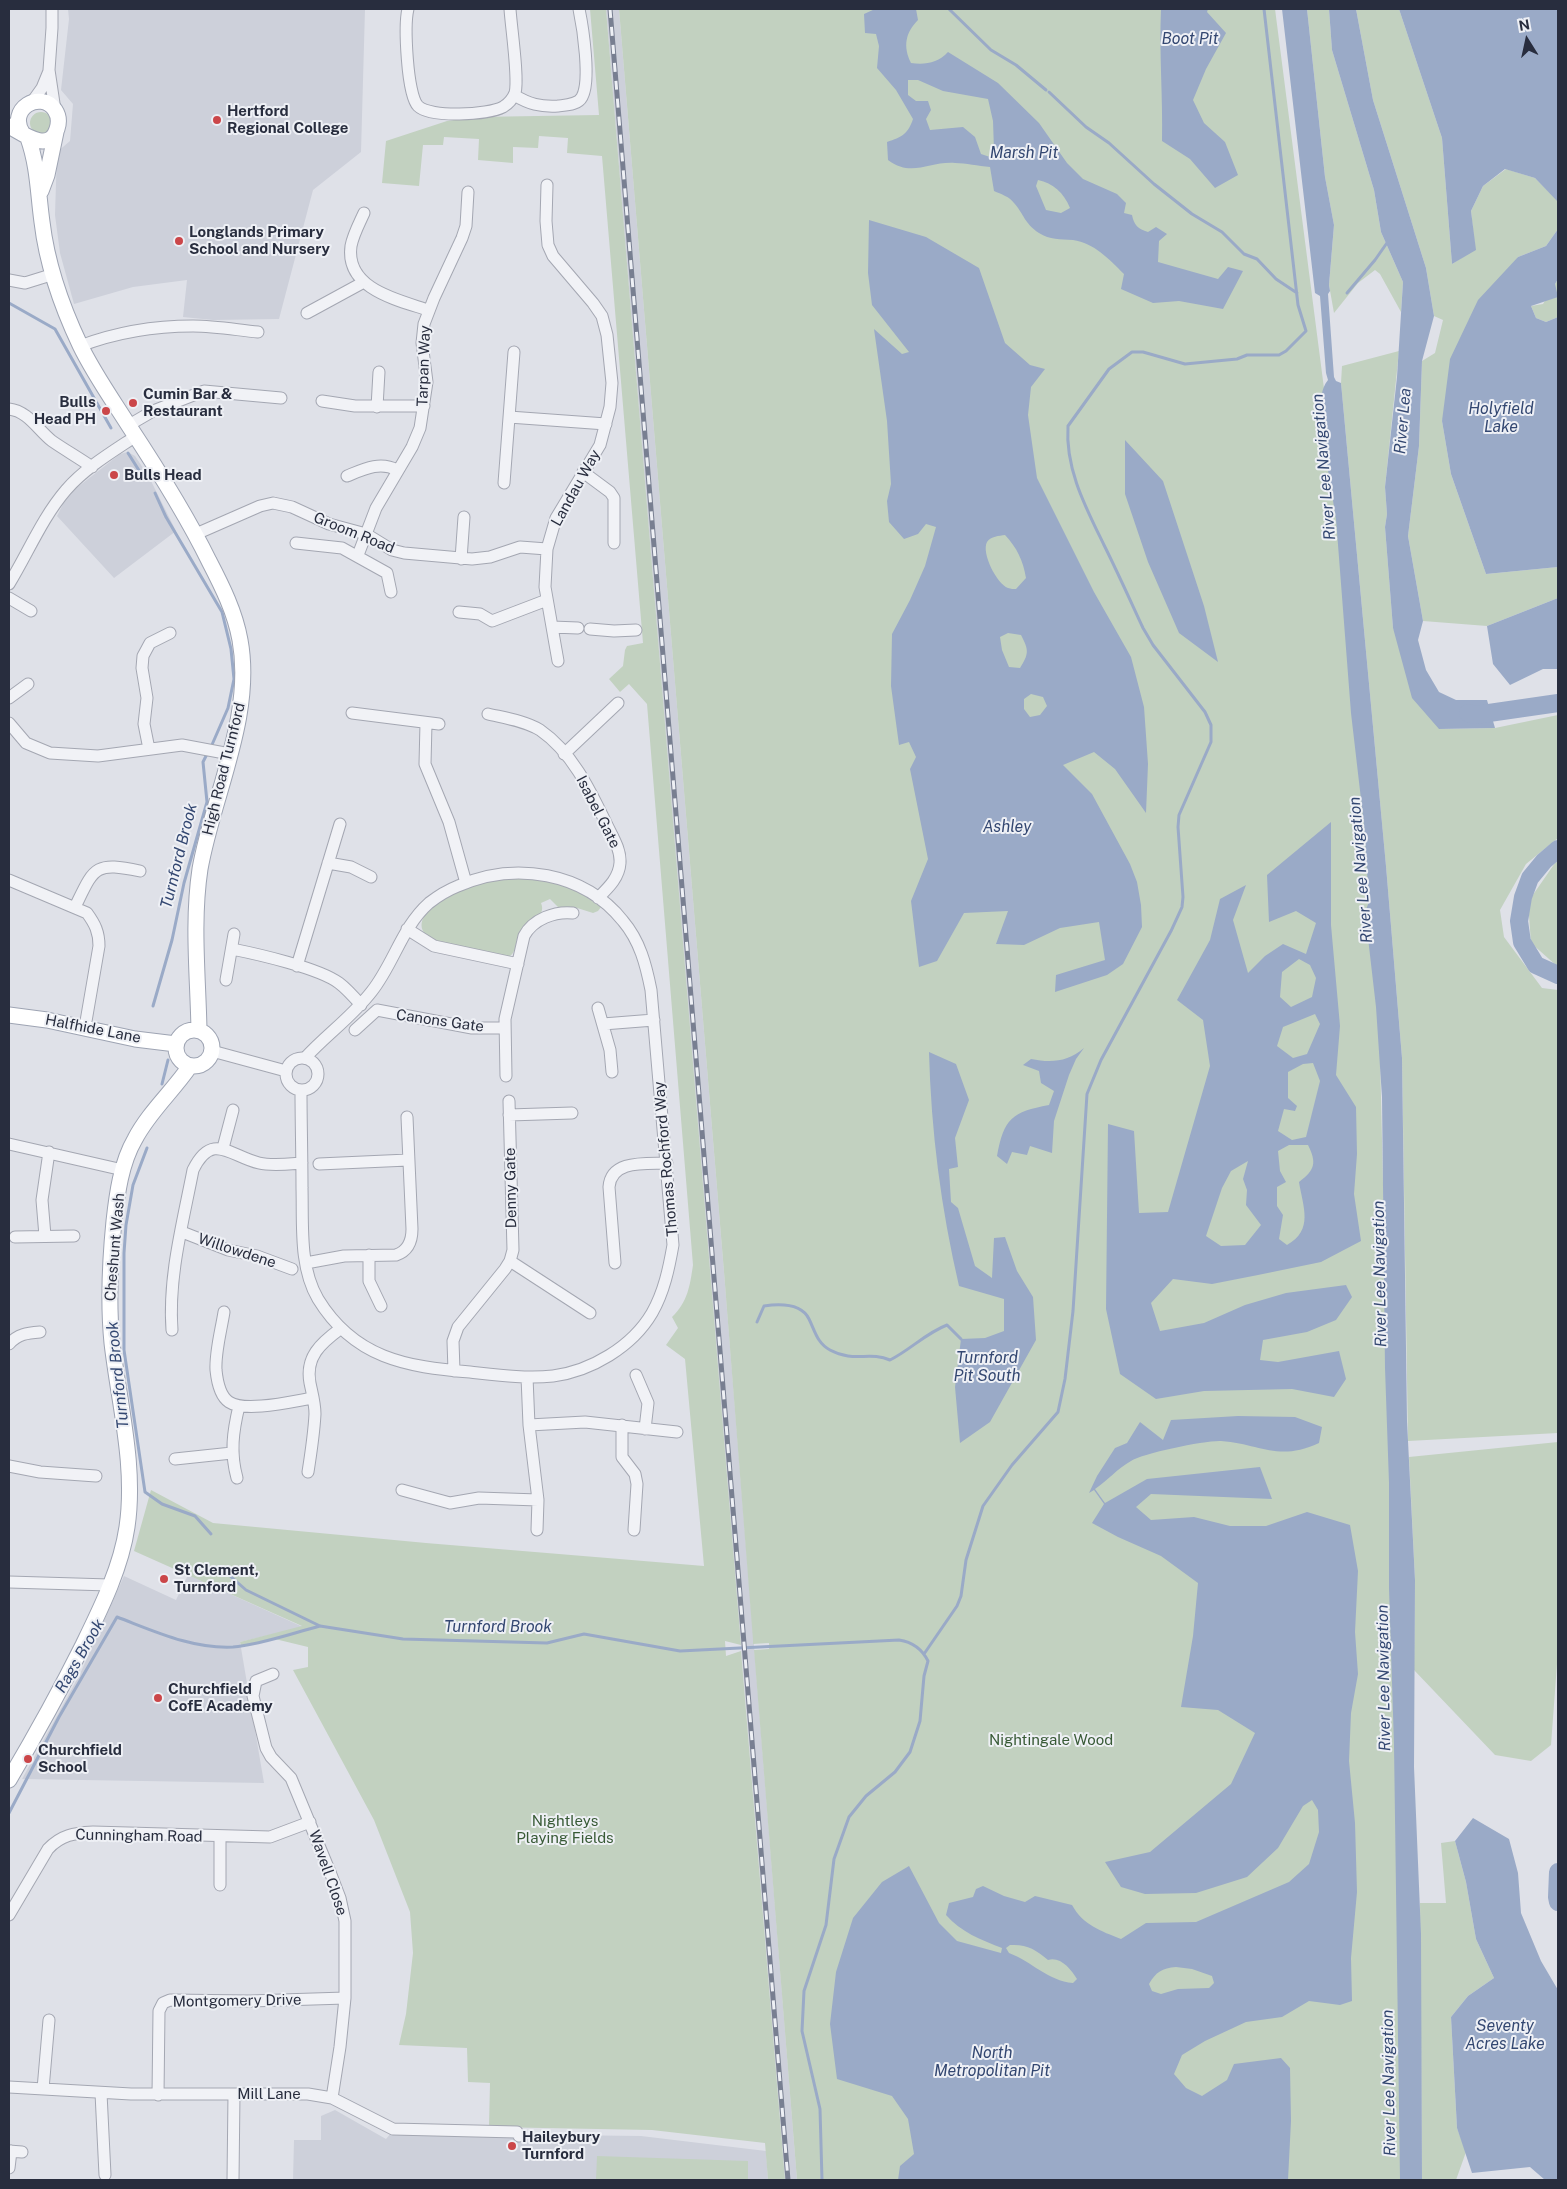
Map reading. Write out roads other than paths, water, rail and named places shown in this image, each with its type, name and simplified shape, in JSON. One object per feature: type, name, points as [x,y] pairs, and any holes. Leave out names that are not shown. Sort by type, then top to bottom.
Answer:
[{"type":"main road","points":[[28,140],[18,122],[20,107],[44,102],[50,105],[55,110],[58,123],[47,175],[40,194]]},
{"type":"main road","points":[[9,126],[28,140],[37,142],[46,140],[56,132]]},
{"type":"main road","name":"High Road Turnford","points":[[28,140],[40,194],[42,224],[66,314],[93,372],[132,430],[196,534],[228,598],[241,642],[243,668],[242,699],[230,754],[207,840],[198,891],[196,922],[199,1030]]},
{"type":"main road","name":"Halfhide Lane","points":[[9,1015],[85,1027],[135,1039],[176,1044]]},
{"type":"main road","points":[[199,1030],[205,1033],[211,1041],[212,1051],[207,1060],[202,1064],[190,1066],[177,1055],[176,1044],[179,1037],[188,1031],[199,1030]]},
{"type":"main road","name":"Cheshunt Wash","points":[[9,1780],[67,1677],[95,1620],[123,1542],[129,1505],[130,1477],[112,1342],[109,1301],[117,1200],[123,1170],[134,1140],[156,1108],[190,1066]]},
{"type":"street","points":[[52,9],[49,70],[55,110]]},
{"type":"street","points":[[408,9],[407,43],[412,99],[418,107],[433,114],[476,112],[502,108],[514,95],[516,82],[510,9]]},
{"type":"street","points":[[514,95],[532,105],[547,107],[575,103],[583,96],[585,52],[580,9]]},
{"type":"street","points":[[20,107],[42,88],[49,70]]},
{"type":"street","name":"Landau Way","points":[[547,185],[546,221],[548,245],[553,256],[593,303],[605,324],[612,383],[610,407],[600,445],[556,518],[547,549],[545,574],[547,600],[558,661]]},
{"type":"street","name":"Tarpan Way","points":[[358,555],[376,508],[417,435],[424,406],[427,382],[423,334],[428,310],[462,238],[466,226],[468,192]]},
{"type":"street","points":[[364,214],[354,234],[351,253],[354,268],[364,282],[387,296],[428,310]]},
{"type":"street","points":[[9,280],[25,283],[54,274]]},
{"type":"street","points":[[307,313],[364,282]]},
{"type":"street","points":[[80,346],[120,333],[178,327],[204,326],[258,332]]},
{"type":"street","points":[[504,483],[514,352]]},
{"type":"street","points":[[377,407],[379,372]]},
{"type":"street","points":[[9,584],[21,559],[66,490],[153,411],[204,391],[281,398]]},
{"type":"street","points":[[322,402],[377,407],[424,406]]},
{"type":"street","points":[[9,409],[23,413],[53,441],[92,467]]},
{"type":"street","points":[[509,417],[606,424]]},
{"type":"street","points":[[347,476],[380,465],[391,466],[397,470]]},
{"type":"street","points":[[583,472],[610,492],[614,498],[614,543]]},
{"type":"street","name":"Groom Road","points":[[196,534],[260,506],[273,503],[292,507],[329,524],[366,534],[392,550],[461,559],[490,557],[520,547],[547,549]]},
{"type":"street","points":[[461,559],[464,517]]},
{"type":"street","points":[[296,543],[336,546],[358,555],[387,573],[391,592]]},
{"type":"street","points":[[9,598],[30,610]]},
{"type":"street","points":[[459,612],[480,614],[492,621],[547,600]]},
{"type":"street","points":[[552,627],[578,628]]},
{"type":"street","points":[[590,630],[636,630]]},
{"type":"street","points":[[149,749],[144,724],[147,698],[142,656],[150,643],[170,633]]},
{"type":"street","points":[[9,698],[28,684]]},
{"type":"street","points":[[564,754],[618,703]]},
{"type":"street","points":[[352,713],[439,724]]},
{"type":"street","name":"Isabel Gate","points":[[488,714],[532,726],[548,736],[564,754],[589,789],[619,854],[619,871],[613,882],[598,898]]},
{"type":"street","points":[[426,723],[425,764],[449,822],[466,883]]},
{"type":"street","points":[[10,728],[26,744],[50,753],[98,756],[182,745],[230,754]]},
{"type":"street","points":[[297,966],[340,824]]},
{"type":"street","points":[[328,862],[351,868],[371,877]]},
{"type":"street","points":[[75,907],[89,878],[96,870],[103,866],[140,871]]},
{"type":"street","name":"Thomas Rochford Way","points":[[301,1090],[306,1263],[317,1298],[340,1329],[367,1349],[384,1357],[425,1368],[527,1377],[552,1376],[577,1371],[600,1361],[639,1330],[652,1313],[669,1269],[673,1245],[654,1020],[646,966],[639,947],[623,921],[598,898],[564,879],[535,874],[497,874],[448,890],[431,902],[407,929],[378,982],[361,1004],[305,1058]]},
{"type":"street","points":[[9,880],[87,913],[95,924],[99,935],[99,946],[85,1027]]},
{"type":"street","name":"Canons Gate","points":[[506,1076],[504,1028],[524,936],[532,926],[554,914],[573,913]]},
{"type":"street","points":[[407,929],[434,946],[518,964]]},
{"type":"street","points":[[226,980],[234,934]]},
{"type":"street","points":[[232,949],[297,966],[333,979],[361,1004]]},
{"type":"street","points":[[598,1008],[610,1050],[612,1072]]},
{"type":"street","name":"Canons Gate","points":[[355,1030],[377,1010],[472,1028],[504,1028]]},
{"type":"street","points":[[603,1024],[654,1020]]},
{"type":"street","points":[[212,1051],[286,1071]]},
{"type":"street","points":[[296,1058],[305,1058],[311,1060],[316,1066],[318,1077],[310,1088],[301,1090],[293,1087],[287,1080],[286,1071],[289,1063],[296,1058]]},
{"type":"street","name":"Denny Gate","points":[[508,1101],[513,1250],[510,1261]]},
{"type":"street","points":[[233,1110],[223,1148],[260,1163],[302,1163]]},
{"type":"street","points":[[509,1115],[572,1113]]},
{"type":"street","points":[[306,1263],[344,1256],[396,1255],[403,1252],[411,1240],[407,1117]]},
{"type":"street","points":[[9,1144],[123,1170]]},
{"type":"street","name":"Willowdene","points":[[172,1330],[172,1282],[193,1170],[199,1158],[209,1150],[223,1148]]},
{"type":"street","points":[[44,1236],[42,1200],[49,1152]]},
{"type":"street","points":[[319,1164],[408,1160]]},
{"type":"street","points":[[615,1264],[609,1187],[611,1179],[619,1169],[628,1165],[667,1163]]},
{"type":"street","name":"Willowdene","points":[[182,1232],[228,1250],[257,1256],[292,1269]]},
{"type":"street","points":[[15,1237],[74,1236]]},
{"type":"street","points":[[368,1255],[369,1281],[381,1306]]},
{"type":"street","points":[[454,1371],[453,1341],[458,1327],[510,1261],[590,1312]]},
{"type":"street","points":[[224,1312],[216,1370],[222,1394],[228,1402],[239,1406],[264,1406],[313,1398]]},
{"type":"street","points":[[308,1472],[315,1413],[309,1364],[315,1352],[340,1329]]},
{"type":"street","points":[[9,1344],[14,1338],[24,1333],[40,1332]]},
{"type":"street","points":[[636,1375],[648,1403],[645,1429]]},
{"type":"street","points":[[527,1377],[528,1425],[538,1500],[538,1530]]},
{"type":"street","points":[[237,1478],[232,1453],[239,1406]]},
{"type":"street","points":[[528,1425],[585,1422],[677,1432]]},
{"type":"street","points":[[622,1425],[622,1457],[635,1474],[637,1484],[634,1530]]},
{"type":"street","points":[[175,1460],[232,1453]]},
{"type":"street","points":[[9,1466],[40,1472],[96,1476]]},
{"type":"street","points":[[402,1490],[450,1503],[478,1498],[538,1500]]},
{"type":"street","points":[[9,1582],[109,1585]]},
{"type":"street","name":"Wavell Close","points":[[272,1674],[256,1681],[253,1696],[266,1748],[271,1757],[291,1778],[340,1898],[345,1921],[345,1998],[337,2077],[332,2098]]},
{"type":"street","name":"Cunningham Road","points":[[9,1915],[48,1849],[56,1840],[66,1835],[93,1832],[270,1837],[310,1822]]},
{"type":"street","points":[[220,1837],[220,1885]]},
{"type":"street","name":"Montgomery Drive","points":[[158,2095],[159,2011],[163,2003],[170,2000],[275,2001],[345,1998]]},
{"type":"street","points":[[43,2089],[49,2020]]},
{"type":"street","name":"Mill Lane","points":[[9,2086],[158,2095],[308,2094],[332,2098],[393,2128],[517,2132],[519,2136]]},
{"type":"street","points":[[101,2093],[105,2175]]},
{"type":"street","points":[[233,2180],[234,2094]]},
{"type":"street","points":[[9,2168],[14,2151]]},
{"type":"water","name":"Marsh Pit","points":[[875,9],[916,9],[918,20],[910,30],[906,46],[911,63],[931,62],[940,59],[948,52],[998,83],[1039,123],[1067,163],[1083,179],[1117,194],[1126,203],[1124,213],[1132,215],[1135,224],[1139,228],[1148,232],[1156,227],[1167,234],[1159,241],[1158,262],[1218,279],[1228,267],[1243,271],[1223,309],[1179,301],[1153,303],[1121,289],[1124,274],[1107,257],[1094,248],[1088,244],[1073,240],[1047,237],[1034,229],[1012,201],[994,191],[990,167],[963,163],[946,163],[921,168],[905,168],[888,160],[887,142],[904,134],[913,119],[896,90],[877,68],[879,46],[876,34],[865,33],[864,14]],"holes":[[[908,80],[918,80],[943,91],[988,99],[993,121],[994,150],[990,157],[981,154],[975,137],[963,127],[930,130],[926,119],[931,110],[928,101],[916,101],[908,95]],[[1038,180],[1057,190],[1065,198],[1070,208],[1061,213],[1046,210],[1036,186]]]},
{"type":"water","name":"Boot Pit","points":[[1161,9],[1208,9],[1207,12],[1226,33],[1206,69],[1193,100],[1204,123],[1225,142],[1238,175],[1215,188],[1190,159],[1162,141]]},
{"type":"water","points":[[1282,9],[1307,9],[1325,177],[1334,225],[1330,291],[1328,294],[1334,377],[1336,381],[1341,383],[1402,1058],[1407,1421],[1415,1580],[1414,1767],[1421,1934],[1422,2180],[1400,2180],[1394,1745],[1385,1368],[1382,1097],[1376,1007],[1365,912],[1369,902],[1364,825],[1351,713],[1336,519],[1324,446],[1325,429],[1321,403],[1324,387],[1328,380],[1320,296],[1315,293]]},
{"type":"water","points":[[1329,9],[1356,9],[1373,100],[1426,268],[1434,316],[1422,361],[1419,446],[1408,536],[1423,621],[1418,640],[1426,670],[1439,692],[1456,700],[1487,700],[1495,728],[1439,729],[1412,698],[1393,628],[1385,527],[1387,514],[1385,487],[1397,377],[1403,282],[1381,232],[1374,190],[1332,50]]},
{"type":"water","points":[[1399,9],[1558,9],[1558,202],[1535,178],[1505,169],[1483,186],[1471,211],[1476,250],[1452,264],[1442,138]]},
{"type":"water","name":"Ashley","points":[[869,220],[926,237],[979,268],[1005,343],[1030,365],[1045,369],[1031,387],[1028,415],[1037,478],[1094,592],[1131,657],[1144,707],[1148,764],[1146,813],[1115,769],[1094,752],[1063,765],[1092,794],[1130,864],[1137,882],[1142,927],[1123,964],[1107,975],[1055,992],[1056,975],[1105,960],[1099,922],[1060,928],[1024,945],[996,944],[1008,911],[964,913],[937,961],[919,967],[911,901],[928,859],[910,769],[916,757],[909,742],[899,745],[891,686],[892,634],[925,566],[936,527],[926,524],[918,534],[904,539],[889,522],[887,501],[891,484],[887,421],[874,329],[902,354],[909,352],[872,305],[868,273]],"holes":[[[1005,535],[1019,555],[1025,572],[1026,578],[1016,589],[1008,588],[999,581],[991,568],[986,553],[989,540]],[[1008,633],[1021,635],[1027,652],[1020,668],[1009,667],[1002,650],[1000,637]],[[1031,694],[1043,697],[1047,706],[1040,715],[1030,717],[1024,709],[1024,699]]]},
{"type":"water","name":"Holyfield Lake","points":[[1558,229],[1558,279],[1555,284],[1558,297],[1531,306],[1536,318],[1546,322],[1558,317],[1558,567],[1486,574],[1451,474],[1442,421],[1450,359],[1478,300],[1518,257],[1546,246]]},
{"type":"water","points":[[1125,440],[1163,481],[1204,606],[1218,662],[1179,633],[1148,562],[1125,494]]},
{"type":"water","points":[[1558,598],[1558,669],[1543,669],[1510,685],[1493,664],[1487,626]]},
{"type":"water","points":[[1331,822],[1331,925],[1340,1026],[1336,1075],[1356,1107],[1357,1154],[1354,1194],[1361,1241],[1321,1262],[1258,1275],[1212,1284],[1173,1279],[1151,1303],[1160,1331],[1204,1323],[1245,1305],[1286,1293],[1346,1285],[1352,1297],[1336,1320],[1307,1332],[1263,1340],[1260,1360],[1278,1362],[1339,1351],[1346,1379],[1334,1397],[1292,1389],[1204,1391],[1156,1399],[1120,1374],[1106,1309],[1108,1124],[1134,1131],[1139,1213],[1168,1212],[1210,1066],[1203,1020],[1177,1000],[1210,940],[1220,899],[1246,885],[1233,920],[1248,973],[1265,956],[1283,944],[1306,954],[1316,923],[1296,911],[1269,922],[1267,875]],"holes":[[[1299,959],[1310,965],[1316,978],[1312,997],[1291,1007],[1280,997],[1282,972]],[[1315,1014],[1320,1024],[1307,1054],[1293,1058],[1277,1046],[1283,1027]],[[1313,1063],[1320,1081],[1306,1137],[1292,1140],[1278,1131],[1284,1109],[1295,1111],[1297,1106],[1288,1098],[1288,1072],[1303,1064]],[[1289,1145],[1308,1145],[1313,1157],[1313,1166],[1308,1174],[1299,1182],[1305,1217],[1304,1225],[1301,1232],[1287,1245],[1279,1239],[1283,1215],[1277,1206],[1277,1187],[1286,1182],[1280,1171],[1278,1151]],[[1248,1161],[1243,1179],[1247,1190],[1246,1205],[1261,1225],[1245,1245],[1221,1246],[1206,1236],[1222,1188],[1231,1171]]]},
{"type":"water","points":[[1084,1048],[1076,1059],[1069,1075],[1054,1121],[1052,1153],[1030,1146],[1027,1155],[1012,1152],[1007,1164],[997,1156],[1007,1125],[1018,1114],[1049,1105],[1054,1091],[1041,1083],[1039,1071],[1023,1065],[1031,1059],[1052,1061],[1065,1059]]},
{"type":"water","name":"Turnford Pit South","points":[[929,1052],[956,1064],[969,1100],[955,1138],[958,1167],[949,1169],[951,1202],[958,1208],[975,1266],[992,1278],[994,1238],[1005,1237],[1017,1271],[1033,1297],[1036,1340],[990,1422],[960,1443],[955,1387],[961,1339],[985,1338],[1004,1331],[1004,1299],[959,1286],[938,1170]]},
{"type":"water","name":"North Metropolitan Pit","points":[[1238,1416],[1295,1417],[1322,1427],[1319,1443],[1292,1451],[1281,1452],[1214,1441],[1148,1454],[1131,1461],[1095,1489],[1105,1503],[1147,1479],[1260,1467],[1272,1499],[1151,1494],[1136,1507],[1151,1520],[1194,1517],[1230,1526],[1266,1526],[1307,1512],[1350,1525],[1358,1571],[1355,1632],[1358,1674],[1351,1713],[1349,1761],[1355,1823],[1357,1892],[1351,1958],[1352,2001],[1340,2005],[1309,2001],[1282,2017],[1246,2022],[1205,2041],[1182,2055],[1174,2074],[1186,2088],[1202,2096],[1227,2080],[1234,2064],[1281,2058],[1290,2068],[1291,2121],[1288,2180],[898,2180],[900,2166],[914,2154],[908,2119],[892,2096],[837,2079],[830,2024],[836,1972],[853,1918],[882,1882],[909,1866],[939,1923],[957,1941],[1001,1953],[1002,1948],[972,1935],[952,1921],[946,1915],[949,1903],[973,1897],[976,1889],[983,1886],[1004,1896],[1025,1902],[1035,1896],[1072,1905],[1081,1918],[1100,1930],[1121,1939],[1146,1923],[1196,1922],[1289,1882],[1309,1864],[1319,1832],[1318,1810],[1312,1800],[1303,1806],[1278,1848],[1247,1877],[1196,1893],[1145,1894],[1121,1887],[1105,1862],[1150,1852],[1231,1784],[1255,1733],[1218,1710],[1181,1707],[1193,1636],[1198,1583],[1161,1556],[1092,1523],[1104,1504],[1094,1490],[1089,1493],[1097,1476],[1115,1448],[1127,1443],[1140,1422],[1163,1440],[1171,1420]],"holes":[[[1010,1945],[1026,1946],[1048,1960],[1052,1959],[1061,1962],[1072,1971],[1077,1979],[1073,1983],[1048,1975],[1009,1953],[1006,1948]],[[1167,1968],[1192,1969],[1212,1976],[1214,1983],[1209,1988],[1178,1989],[1161,1994],[1152,1991],[1149,1984],[1154,1976]]]},
{"type":"water","name":"Seventy Acres Lake","points":[[1473,1818],[1509,1839],[1518,1873],[1521,1913],[1541,1961],[1558,1990],[1558,2180],[1545,2180],[1530,2167],[1472,2173],[1457,2128],[1451,2017],[1468,1996],[1494,1978],[1476,1939],[1466,1882],[1455,1841]]},
{"type":"waterway","points":[[949,9],[991,50],[1016,65],[1046,90]]},
{"type":"waterway","points":[[924,1654],[957,1606],[961,1596],[966,1560],[983,1506],[1012,1465],[1058,1412],[1065,1379],[1073,1311],[1087,1094],[1101,1060],[1171,931],[1182,907],[1179,815],[1211,742],[1211,725],[1205,712],[1153,645],[1090,517],[1073,473],[1068,442],[1068,426],[1109,369],[1132,352],[1143,352],[1185,364],[1237,359],[1247,355],[1279,355],[1286,351],[1306,331],[1298,305],[1264,9]]},
{"type":"waterway","points":[[1049,92],[1086,127],[1109,143],[1154,184],[1192,214],[1222,232],[1244,254],[1257,259],[1276,279],[1297,293]]},
{"type":"waterway","points":[[1347,293],[1389,240]]},
{"type":"waterway","name":"Turnford Brook","points":[[9,303],[55,329],[111,428]]},
{"type":"waterway","name":"Turnford Brook","points":[[128,453],[140,472]]},
{"type":"waterway","name":"Turnford Brook","points":[[155,493],[166,517],[222,612],[231,649],[234,679],[228,708],[211,747]]},
{"type":"waterway","name":"River Lea","points":[[1468,713],[1475,715],[1558,703]]},
{"type":"waterway","name":"Turnford Brook","points":[[153,1006],[172,940],[184,883],[207,802],[203,762],[208,752]]},
{"type":"waterway","name":"River Lea","points":[[1558,849],[1544,861],[1530,878],[1523,897],[1519,921],[1522,942],[1536,965],[1558,975]]},
{"type":"waterway","name":"Turnford Brook","points":[[162,1084],[168,1060]]},
{"type":"waterway","name":"Turnford Brook","points":[[147,1148],[133,1185],[126,1225],[124,1253],[124,1350],[145,1492],[162,1504],[195,1516],[211,1534]]},
{"type":"waterway","points":[[757,1322],[764,1306],[782,1305],[795,1307],[801,1310],[809,1319],[819,1340],[826,1347],[839,1354],[854,1357],[875,1356],[890,1360],[932,1332],[947,1325],[961,1339]]},
{"type":"waterway","name":"Turnford Brook","points":[[229,1575],[246,1590],[320,1626],[403,1639],[547,1643],[584,1634],[680,1651],[899,1640],[908,1642],[920,1650],[928,1661],[924,1676],[920,1721],[910,1752],[895,1772],[866,1796],[849,1817],[834,1859],[826,1925],[804,1991],[802,2031],[820,2109],[822,2180]]},
{"type":"waterway","name":"Rags Brook","points":[[9,1813],[59,1717],[117,1617],[174,1638],[218,1647],[254,1644],[320,1626]]},
{"type":"waterway","name":"River Lea","points":[[1558,1872],[1558,1902]]},
{"type":"railway","points":[[610,9],[788,2180]]},
{"type":"place","name":"Hertford Regional College","points":[[217,120]]},
{"type":"place","name":"Longlands Primary School and Nursery","points":[[179,241]]},
{"type":"place","name":"Cumin Bar & Restaurant","points":[[133,403]]},
{"type":"place","name":"Bulls Head PH","points":[[106,411]]},
{"type":"place","name":"Bulls Head","points":[[114,475]]},
{"type":"place","name":"St Clement, Turnford","points":[[164,1579]]},
{"type":"place","name":"Churchfield CofE Academy","points":[[158,1698]]},
{"type":"place","name":"Churchfield School","points":[[28,1759]]},
{"type":"place","name":"Haileybury Turnford","points":[[512,2146]]},
{"type":"water label","name":"River Lee Navigation","points":[[1324,467]]},
{"type":"water label","name":"River Lee Navigation","points":[[1361,870]]},
{"type":"water label","name":"River Lee Navigation","points":[[1380,1274]]},
{"type":"water label","name":"River Lee Navigation","points":[[1384,1678]]},
{"type":"water label","name":"River Lee Navigation","points":[[1389,2083]]},
{"type":"park label","name":"Nightingale Wood","points":[[1051,1740]]},
{"type":"park label","name":"Nightleys Playing Fields","points":[[565,1830]]}]
